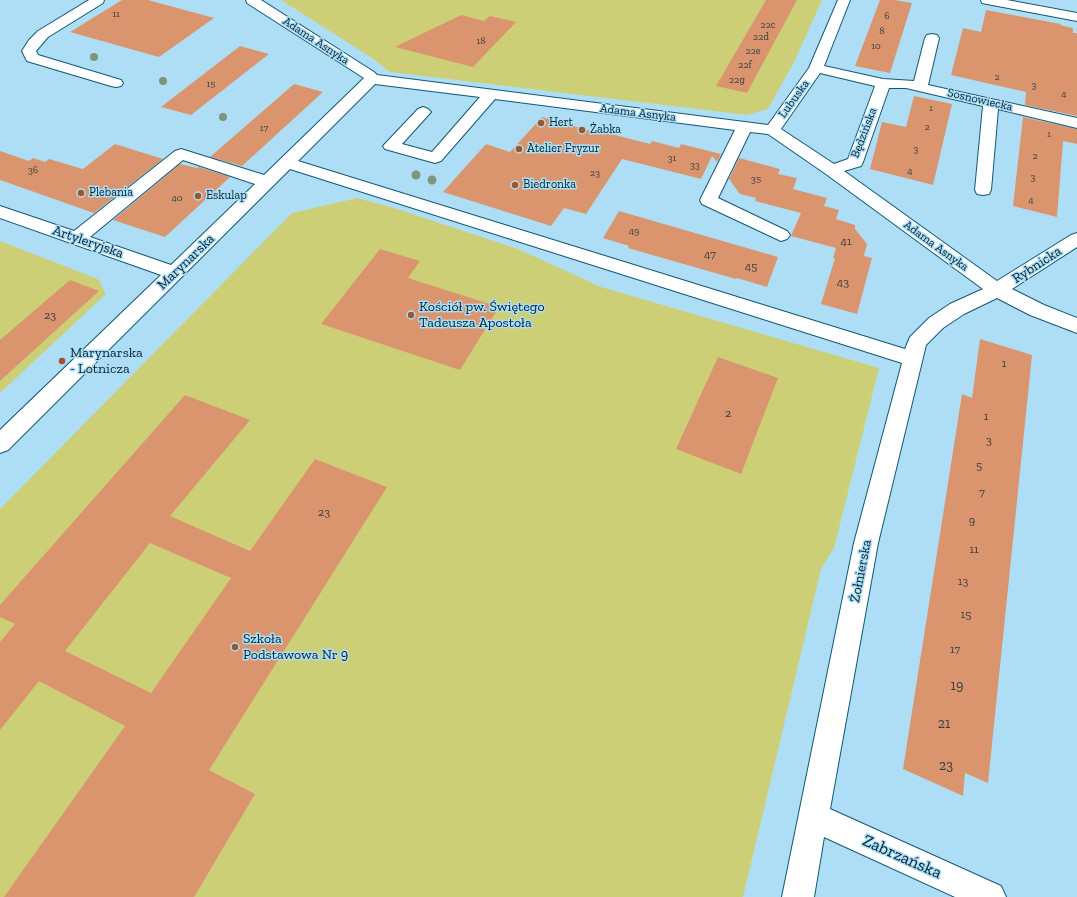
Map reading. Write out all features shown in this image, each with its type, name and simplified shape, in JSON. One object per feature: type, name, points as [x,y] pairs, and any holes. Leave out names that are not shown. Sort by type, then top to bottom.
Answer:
[{"type":"street","points":[[98,0],[43,34],[34,42],[29,51],[32,58],[116,83]]},
{"type":"street","name":"Adama Asnyka","points":[[252,0],[369,75],[372,79],[772,130],[832,170],[997,290],[1037,310],[1077,326]]},
{"type":"street","name":"Lubuska","points":[[772,130],[816,68],[844,0]]},
{"type":"street","points":[[988,0],[1077,17]]},
{"type":"street","points":[[920,87],[932,38]]},
{"type":"street","name":"Lubuska","points":[[816,68],[883,83]]},
{"type":"street","name":"Marynarska","points":[[0,444],[372,79]]},
{"type":"street","name":"Sosnowiecka","points":[[883,83],[906,84],[1077,122]]},
{"type":"street","name":"Będzińska","points":[[832,170],[855,162],[883,83]]},
{"type":"street","points":[[423,112],[391,146],[434,158],[491,94]]},
{"type":"street","points":[[983,190],[991,103]]},
{"type":"street","points":[[745,126],[708,200],[781,235]]},
{"type":"street","points":[[77,238],[181,154],[267,182]]},
{"type":"street","points":[[286,163],[913,359]]},
{"type":"street","name":"Artyleryjska","points":[[0,212],[175,273]]},
{"type":"street","name":"Rybnicka","points":[[997,290],[1077,239]]},
{"type":"street","name":"Żołnierska","points":[[798,897],[866,543],[917,342],[936,323],[957,309],[997,290]]},
{"type":"street","name":"Zabrzańska","points":[[813,817],[990,897]]},
{"type":"green space","points":[[281,0],[822,0],[794,62],[768,109],[747,115],[390,72],[372,58]]},
{"type":"green space","points":[[357,198],[394,208],[518,249],[601,287],[879,368],[834,548],[821,569],[743,897],[0,897],[0,509],[292,213]]},
{"type":"green space","points":[[0,241],[98,279],[106,294],[0,393]]},
{"type":"building","points":[[122,0],[148,0],[214,18],[159,57],[70,32]]},
{"type":"building","points":[[766,0],[797,0],[747,93],[716,86]]},
{"type":"building","points":[[880,0],[895,0],[912,3],[890,73],[855,66]]},
{"type":"building","points":[[986,10],[1061,24],[1060,25],[1073,28],[1073,33],[1077,33],[1077,116],[1025,105],[1026,92],[951,75],[963,28],[981,32]]},
{"type":"building","points":[[461,15],[484,21],[490,16],[516,22],[473,67],[395,47]]},
{"type":"building","points":[[240,46],[269,54],[191,115],[161,107]]},
{"type":"building","points":[[294,84],[323,92],[242,166],[210,157]]},
{"type":"building","points":[[914,96],[952,104],[933,185],[870,169],[882,122],[906,127]]},
{"type":"building","points":[[542,117],[591,131],[592,129],[650,144],[652,141],[679,148],[681,144],[721,154],[717,162],[712,156],[701,179],[622,159],[586,214],[564,208],[551,226],[443,192],[486,144],[510,152]]},
{"type":"building","points":[[1023,117],[1077,129],[1077,144],[1063,141],[1057,217],[1013,206]]},
{"type":"building","points":[[115,144],[163,159],[94,213],[0,180],[0,151],[29,161],[33,158],[45,162],[49,159],[83,169]]},
{"type":"building","points":[[739,158],[780,169],[778,174],[797,178],[793,189],[827,198],[824,206],[839,210],[836,219],[855,225],[855,229],[867,244],[864,256],[872,258],[857,314],[821,304],[835,258],[833,258],[836,248],[791,236],[801,213],[755,201],[756,198],[740,194],[729,179]]},
{"type":"building","points":[[180,164],[197,168],[199,167],[230,177],[165,237],[113,220]]},
{"type":"building","points":[[619,211],[778,257],[767,287],[628,248],[629,246],[603,238]]},
{"type":"building","name":"Kościół pw. Świętego Tadeusza Apostoła","points":[[380,249],[420,261],[408,278],[499,307],[460,370],[321,324]]},
{"type":"building","points":[[70,280],[99,291],[0,381],[0,340]]},
{"type":"building","points":[[980,339],[1032,355],[988,783],[965,773],[963,796],[903,769],[962,394],[972,398]]},
{"type":"building","points":[[718,357],[778,378],[741,474],[676,449]]},
{"type":"building","name":"Szkoła Podstawowa Nr 9","points":[[185,395],[250,420],[170,516],[250,551],[315,459],[387,487],[209,770],[255,794],[194,897],[4,897],[125,726],[39,681],[0,730],[0,642],[15,624],[0,617],[0,605]],"holes":[[[150,543],[231,578],[151,693],[65,651]]]},
{"type":"place","name":"Hert","points":[[541,123]]},
{"type":"place","name":"Żabka","points":[[582,130]]},
{"type":"place","name":"Atelier Fryzur","points":[[519,149]]},
{"type":"place","name":"Biedronka","points":[[515,185]]},
{"type":"place","name":"Plebania","points":[[81,193]]},
{"type":"place","name":"Eskulap","points":[[198,196]]},
{"type":"place","name":"Kościół pw. Świętego Tadeusza Apostoła","points":[[411,315]]},
{"type":"place","name":"Marynarska - Lotnicza","points":[[62,361]]},
{"type":"place","name":"Szkoła Podstawowa Nr 9","points":[[235,647]]}]
